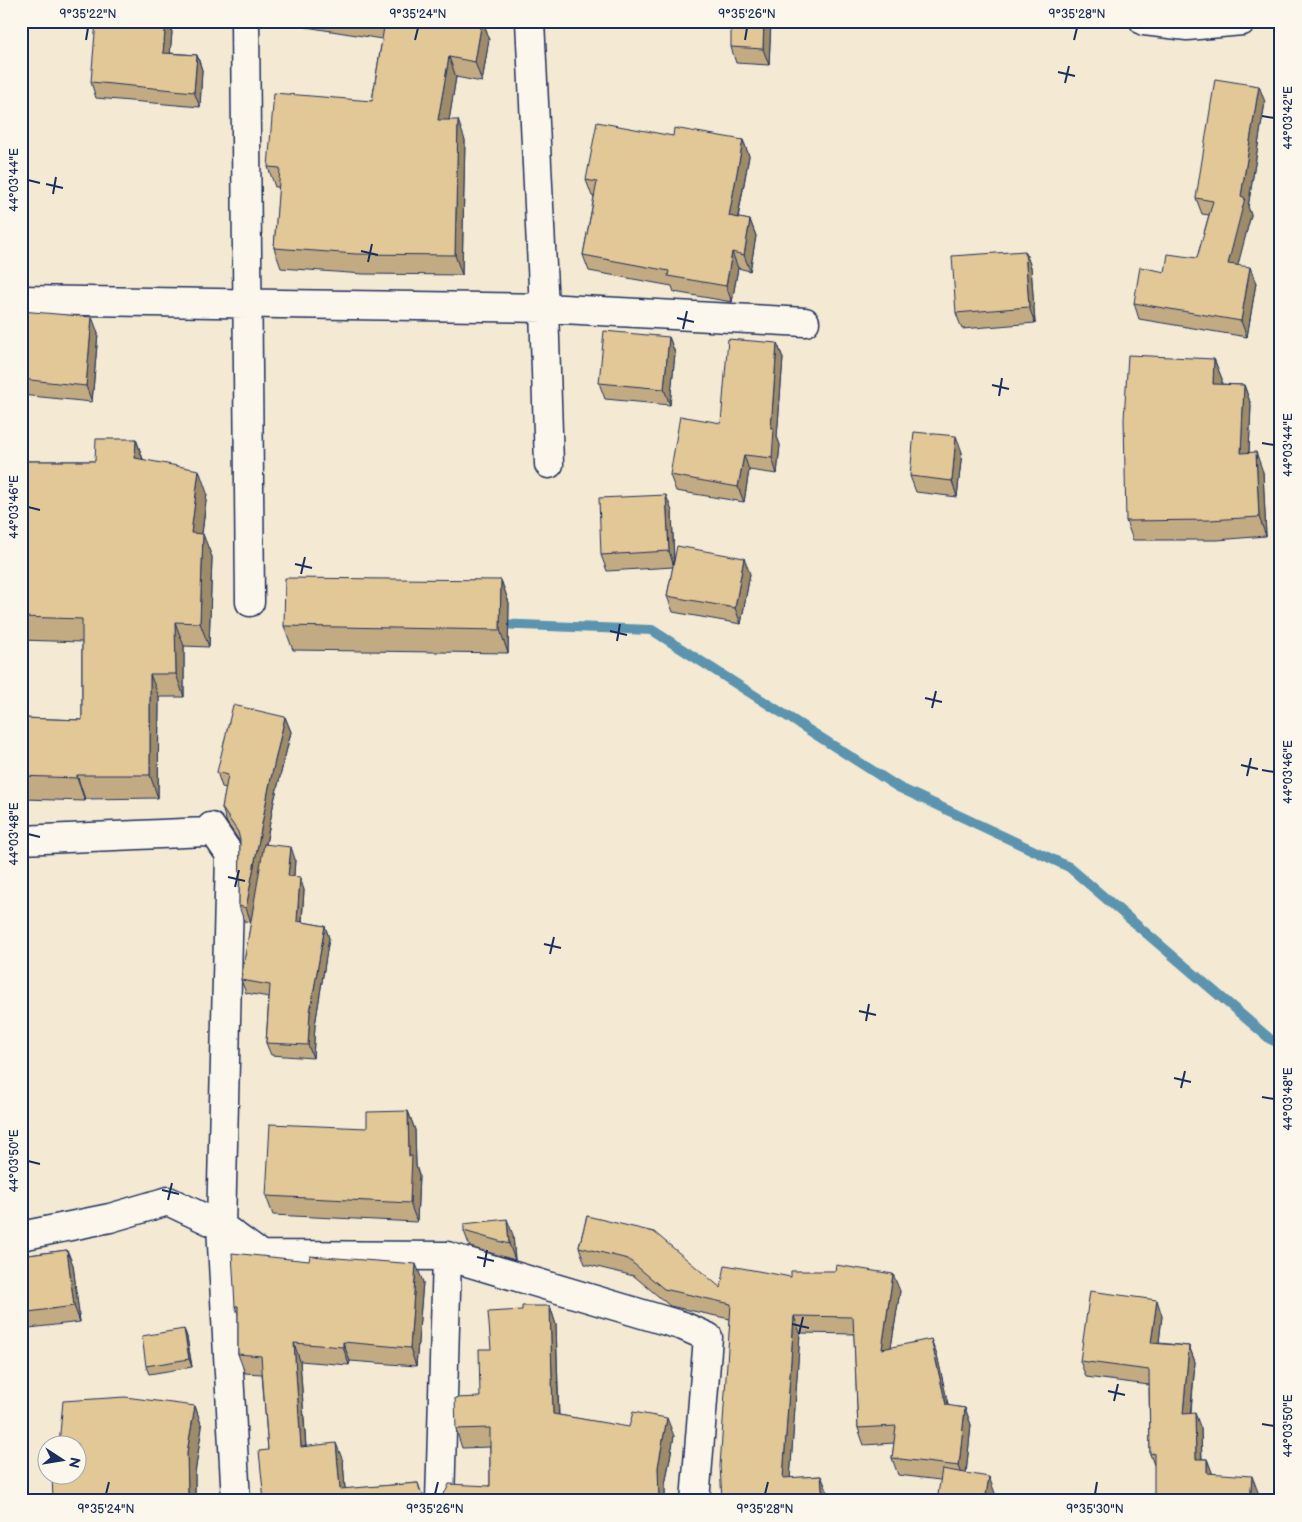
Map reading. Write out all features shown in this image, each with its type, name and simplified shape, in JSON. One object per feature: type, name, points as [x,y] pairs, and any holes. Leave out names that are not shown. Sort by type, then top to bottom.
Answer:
[{"type":"street","points":[[245,21],[250,602]]},
{"type":"street","points":[[530,21],[544,308],[549,464]]},
{"type":"street","points":[[1144,21],[1187,26],[1242,21]]},
{"type":"street","points":[[21,300],[544,308],[805,322]]},
{"type":"street","points":[[21,840],[207,832],[211,827],[230,855],[221,1226],[236,1501]]},
{"type":"street","points":[[21,1236],[110,1218],[168,1201],[221,1226],[261,1255],[447,1256],[683,1326],[708,1337],[695,1501]]},
{"type":"street","points":[[440,1501],[447,1256]]},
{"type":"building","points":[[96,21],[166,21],[163,53],[197,55],[194,92],[91,82]]},
{"type":"building","points":[[385,21],[482,21],[475,62],[449,57],[438,120],[458,120],[455,255],[356,254],[274,248],[280,168],[268,167],[274,93],[372,101]]},
{"type":"building","points":[[731,21],[764,21],[763,49],[731,47]]},
{"type":"building","points":[[1215,79],[1259,86],[1241,196],[1245,198],[1228,264],[1250,267],[1241,321],[1134,303],[1140,267],[1165,272],[1168,254],[1197,258],[1213,201],[1196,198]]},
{"type":"building","points":[[597,122],[673,136],[674,128],[743,140],[729,216],[750,220],[744,255],[732,252],[726,286],[668,276],[669,271],[583,255],[597,182],[586,180]]},
{"type":"building","points":[[1025,251],[1029,307],[956,313],[952,256]]},
{"type":"building","points":[[21,311],[92,317],[86,386],[21,379]]},
{"type":"building","points":[[604,331],[669,337],[664,389],[599,383]]},
{"type":"building","points":[[728,339],[777,343],[771,429],[774,429],[772,458],[744,455],[738,487],[670,475],[680,416],[721,423]]},
{"type":"building","points":[[1128,355],[1214,359],[1213,384],[1244,385],[1241,453],[1256,452],[1259,517],[1210,520],[1126,521],[1124,419]]},
{"type":"building","points":[[914,432],[956,436],[952,481],[910,476]]},
{"type":"building","points":[[96,439],[136,439],[135,458],[199,470],[191,533],[203,534],[200,623],[175,622],[176,674],[150,674],[150,775],[77,775],[77,778],[21,776],[21,718],[82,720],[82,619],[21,617],[21,461],[95,461]]},
{"type":"building","points":[[666,495],[669,551],[601,555],[599,498]]},
{"type":"building","points":[[677,546],[744,558],[735,608],[667,596]]},
{"type":"building","points":[[285,578],[501,580],[500,630],[284,626]]},
{"type":"building","points":[[233,705],[285,717],[269,787],[246,908],[239,906],[240,840],[238,832],[222,808],[228,775],[217,772]]},
{"type":"building","points":[[264,844],[291,847],[288,876],[300,877],[297,921],[325,926],[310,1012],[308,1045],[266,1043],[270,985],[241,980]]},
{"type":"building","points":[[408,1111],[409,1156],[412,1156],[410,1203],[266,1196],[270,1124],[367,1128],[367,1112]]},
{"type":"building","points":[[587,1216],[654,1232],[721,1288],[725,1265],[791,1277],[791,1271],[835,1271],[836,1265],[893,1274],[882,1349],[931,1339],[946,1405],[965,1408],[959,1466],[892,1458],[896,1426],[858,1428],[853,1317],[794,1316],[783,1478],[821,1476],[823,1501],[722,1501],[720,1466],[731,1304],[664,1289],[628,1259],[579,1247]]},
{"type":"building","points":[[507,1219],[509,1244],[464,1231],[464,1224]]},
{"type":"building","points":[[67,1250],[74,1306],[21,1313],[21,1256]]},
{"type":"building","points":[[232,1253],[309,1261],[310,1256],[416,1264],[410,1348],[343,1342],[343,1347],[294,1343],[301,1447],[336,1443],[340,1489],[418,1483],[420,1491],[425,1496],[433,1498],[441,1496],[449,1484],[490,1486],[490,1428],[456,1429],[455,1398],[480,1397],[479,1349],[491,1349],[488,1312],[522,1310],[522,1306],[550,1306],[553,1414],[629,1427],[633,1412],[667,1418],[658,1467],[659,1501],[264,1501],[259,1451],[268,1450],[261,1356],[238,1354],[238,1306],[235,1306]]},
{"type":"building","points":[[1090,1291],[1157,1300],[1151,1343],[1189,1346],[1183,1414],[1195,1413],[1196,1459],[1207,1459],[1207,1473],[1252,1476],[1250,1501],[1154,1501],[1154,1453],[1150,1454],[1149,1370],[1080,1361]]},
{"type":"building","points":[[184,1329],[189,1359],[146,1366],[142,1336]]},
{"type":"building","points":[[125,1397],[195,1406],[187,1452],[188,1496],[132,1498],[132,1501],[53,1501],[52,1484],[88,1484],[88,1434],[60,1434],[63,1401]]},
{"type":"building","points":[[942,1469],[989,1477],[985,1501],[937,1501]]},
{"type":"waterway","points":[[496,624],[652,630],[898,787],[1069,867],[1270,1039],[1281,1044]]}]
